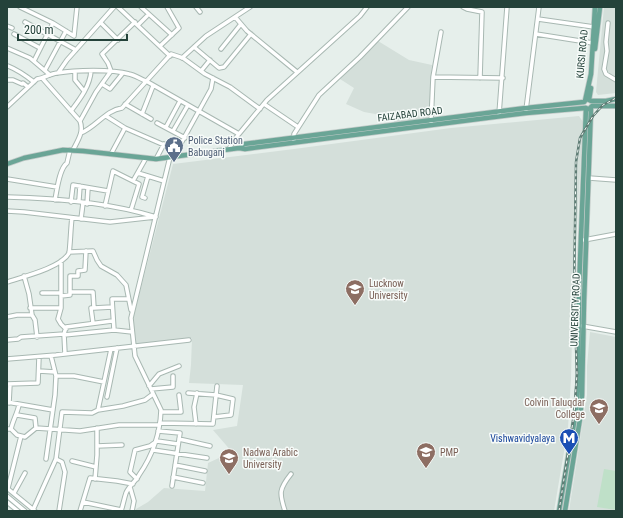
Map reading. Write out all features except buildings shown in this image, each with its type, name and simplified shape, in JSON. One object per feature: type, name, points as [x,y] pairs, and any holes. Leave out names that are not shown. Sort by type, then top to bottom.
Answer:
[{"type":"main road","name":"KURSI ROAD","points":[[588,104],[595,7]]},
{"type":"main road","name":"KURSI ROAD","points":[[588,104],[600,7]]},
{"type":"main road","name":"FAIZABAD ROAD","points":[[7,164],[44,154],[72,150],[156,159],[228,149],[245,149],[294,140],[588,104],[616,99]]},
{"type":"main road","name":"FAIZABAD ROAD","points":[[588,104],[616,106]]},
{"type":"main road","name":"UNIVERSITY ROAD","points":[[565,511],[580,419],[589,178],[588,104]]},
{"type":"main road","name":"UNIVERSITY ROAD","points":[[559,511],[576,412],[578,387],[579,284],[588,104]]},
{"type":"main road","points":[[579,284],[585,284]]},
{"type":"street","points":[[20,7],[53,23],[74,36],[77,7]]},
{"type":"street","points":[[58,73],[114,7]]},
{"type":"street","points":[[118,7],[137,23],[170,56]]},
{"type":"street","points":[[141,7],[172,34]]},
{"type":"street","points":[[160,46],[179,28],[167,7]]},
{"type":"street","points":[[196,7],[200,12]]},
{"type":"street","points":[[182,58],[206,36],[235,17],[243,9],[250,7]]},
{"type":"street","points":[[228,149],[264,104],[297,72],[360,16],[367,7]]},
{"type":"street","points":[[294,140],[294,134],[319,95],[360,57],[408,7]]},
{"type":"street","points":[[463,7],[482,12],[480,78]]},
{"type":"street","points":[[499,114],[503,78],[507,7]]},
{"type":"street","points":[[526,111],[539,7]]},
{"type":"street","points":[[111,71],[102,54],[147,16]]},
{"type":"street","points":[[235,17],[251,34],[297,72]]},
{"type":"street","points":[[538,19],[594,27]]},
{"type":"street","points":[[25,22],[76,50]]},
{"type":"street","points":[[34,61],[53,23]]},
{"type":"street","points":[[101,23],[118,40]]},
{"type":"street","points":[[608,23],[604,69],[606,74],[616,80]]},
{"type":"street","points":[[221,49],[241,24]]},
{"type":"street","points":[[7,26],[12,28]]},
{"type":"street","points":[[45,70],[66,31]]},
{"type":"street","points":[[431,123],[433,77],[441,32]]},
{"type":"street","points":[[14,34],[40,48]]},
{"type":"street","points":[[194,47],[219,68],[224,67],[251,34]]},
{"type":"street","points":[[536,34],[593,43]]},
{"type":"street","points":[[7,48],[34,61],[50,75]]},
{"type":"street","points":[[81,133],[88,131],[114,109],[122,108],[171,54],[182,58],[201,71],[230,87],[260,109]]},
{"type":"street","points":[[201,71],[210,60]]},
{"type":"street","points":[[8,66],[20,71],[34,82]]},
{"type":"street","points":[[71,111],[90,79],[91,71]]},
{"type":"street","points":[[7,107],[37,79],[43,79],[46,76],[58,73],[91,71],[123,72],[154,86],[239,134]]},
{"type":"street","points":[[80,121],[96,92],[111,71]]},
{"type":"street","points":[[75,72],[75,80],[84,91]]},
{"type":"street","points":[[102,84],[110,89],[123,72]]},
{"type":"street","points":[[433,77],[503,78]]},
{"type":"street","points":[[83,502],[121,511],[126,492],[137,479],[154,450],[161,412],[135,356],[131,318],[132,311],[164,182],[172,157],[178,151],[211,89],[214,83],[213,78]]},
{"type":"street","points":[[43,79],[80,121],[82,126],[81,133],[67,163],[64,165],[57,187],[55,200]]},
{"type":"street","points":[[7,80],[23,83],[28,87]]},
{"type":"street","points":[[142,114],[154,86]]},
{"type":"street","points":[[166,128],[180,101]]},
{"type":"street","points":[[125,104],[151,119]]},
{"type":"street","points":[[264,104],[298,127]]},
{"type":"street","points":[[173,131],[188,105]]},
{"type":"street","points":[[106,116],[125,128],[178,151]]},
{"type":"street","points":[[157,123],[185,138]]},
{"type":"street","points":[[111,154],[125,128]]},
{"type":"street","points":[[156,159],[164,144]]},
{"type":"street","points":[[133,181],[146,158]]},
{"type":"street","points":[[104,206],[113,171],[139,184],[131,210]]},
{"type":"street","points":[[138,173],[164,182]]},
{"type":"street","points":[[135,196],[144,197],[148,176]]},
{"type":"street","points":[[589,178],[616,180]]},
{"type":"street","points":[[7,179],[57,187]]},
{"type":"street","points":[[71,202],[73,185],[108,191]]},
{"type":"street","points":[[79,200],[80,186]]},
{"type":"street","points":[[81,219],[88,188]]},
{"type":"street","points":[[7,197],[85,203],[131,210],[156,217]]},
{"type":"street","points":[[7,212],[110,222],[156,217]]},
{"type":"street","points":[[7,282],[44,270],[61,260],[69,252],[72,218]]},
{"type":"street","points":[[581,240],[616,234]]},
{"type":"street","points":[[70,292],[70,276],[78,276],[78,271],[86,270],[86,251]]},
{"type":"street","points":[[69,252],[93,251],[100,266],[117,275],[126,285],[132,311]]},
{"type":"street","points":[[61,260],[61,308],[58,319],[65,333]]},
{"type":"street","points":[[24,276],[29,294],[30,308],[35,320],[37,336]]},
{"type":"street","points":[[42,293],[70,295],[70,292],[93,292],[94,308],[91,308],[93,323]]},
{"type":"street","points":[[114,330],[112,321],[112,299],[128,299]]},
{"type":"street","points":[[94,308],[112,307]]},
{"type":"street","points":[[30,308],[61,308]]},
{"type":"street","points":[[7,316],[32,315]]},
{"type":"street","points":[[65,354],[66,327],[112,321]]},
{"type":"street","points":[[578,326],[616,332]]},
{"type":"street","points":[[7,340],[18,339],[21,337],[65,333],[114,330],[132,332]]},
{"type":"street","points":[[7,359],[51,356],[189,340]]},
{"type":"street","points":[[107,397],[117,348]]},
{"type":"street","points":[[98,410],[111,349]]},
{"type":"street","points":[[46,459],[53,410],[56,374],[51,356]]},
{"type":"street","points":[[39,357],[38,383],[9,384],[8,403],[53,410]]},
{"type":"street","points":[[150,388],[159,374],[179,366]]},
{"type":"street","points":[[39,372],[74,376],[104,382]]},
{"type":"street","points":[[150,388],[174,387],[173,376]]},
{"type":"street","points":[[17,405],[17,415],[13,419],[9,429],[17,435],[25,437],[36,428],[80,431],[119,425],[213,424],[217,386]]},
{"type":"street","points":[[188,392],[216,395],[233,399],[231,415],[214,417]]},
{"type":"street","points":[[196,424],[194,407],[197,393]]},
{"type":"street","points":[[21,436],[7,488],[34,510],[56,459],[62,412],[92,413],[98,410],[145,400],[153,394]]},
{"type":"street","points":[[161,412],[181,412],[179,395]]},
{"type":"street","points":[[17,415],[35,418],[36,428]]},
{"type":"street","points":[[95,479],[97,428]]},
{"type":"street","points":[[158,430],[180,434],[172,486]]},
{"type":"street","points":[[179,440],[210,446]]},
{"type":"street","points":[[137,479],[130,472],[135,450],[150,446],[156,442],[178,444]]},
{"type":"street","points":[[97,446],[122,445]]},
{"type":"street","points":[[154,450],[207,458]]},
{"type":"street","points":[[56,459],[62,462],[64,472],[59,511]]},
{"type":"street","points":[[72,461],[96,466]]},
{"type":"street","points":[[175,465],[205,471]]},
{"type":"street","points":[[14,493],[25,473]]},
{"type":"street","points":[[285,511],[281,491],[283,485],[291,474]]},
{"type":"street","points":[[173,477],[203,483]]},
{"type":"street","points":[[80,511],[90,478],[117,480],[133,484]]},
{"type":"street","points":[[130,487],[134,500],[132,511]]},
{"type":"street","points":[[7,496],[25,511]]},
{"type":"street","points":[[7,503],[18,511]]},
{"type":"shaded area","points":[[604,7],[616,7],[616,93],[598,95],[596,92]]},
{"type":"shaded area","points":[[378,41],[409,60],[432,65],[429,118],[394,122],[394,114],[381,115],[364,112],[346,104],[354,88],[340,79]]},
{"type":"shaded area","name":"Lucknow University","points":[[579,116],[583,122],[573,293],[568,428],[554,511],[135,511],[164,488],[205,491],[208,463],[232,452],[213,430],[237,426],[243,385],[189,383],[192,338],[136,345],[133,319],[173,164],[451,128]]},
{"type":"shaded area","name":"Colvin Taluqdar College","points":[[590,332],[616,337],[616,511],[569,511],[587,395],[587,366]]},
{"type":"green space","points":[[604,469],[616,471],[616,510],[597,507]]},
{"type":"railway","points":[[559,511],[574,415],[577,374],[574,293],[576,162],[580,138],[593,116],[603,105],[616,98]]},
{"type":"place","name":"Police Station Babuganj","points":[[174,163]]},
{"type":"place","name":"Lucknow University","points":[[355,306]]},
{"type":"place","name":"Colvin Taluqdar College","points":[[599,425]]},
{"type":"place","name":"Vishwavidyalaya","points":[[569,455]]},
{"type":"place","name":"PMP","points":[[426,469]]},
{"type":"place","name":"Nadwa Arabic University","points":[[229,475]]}]
